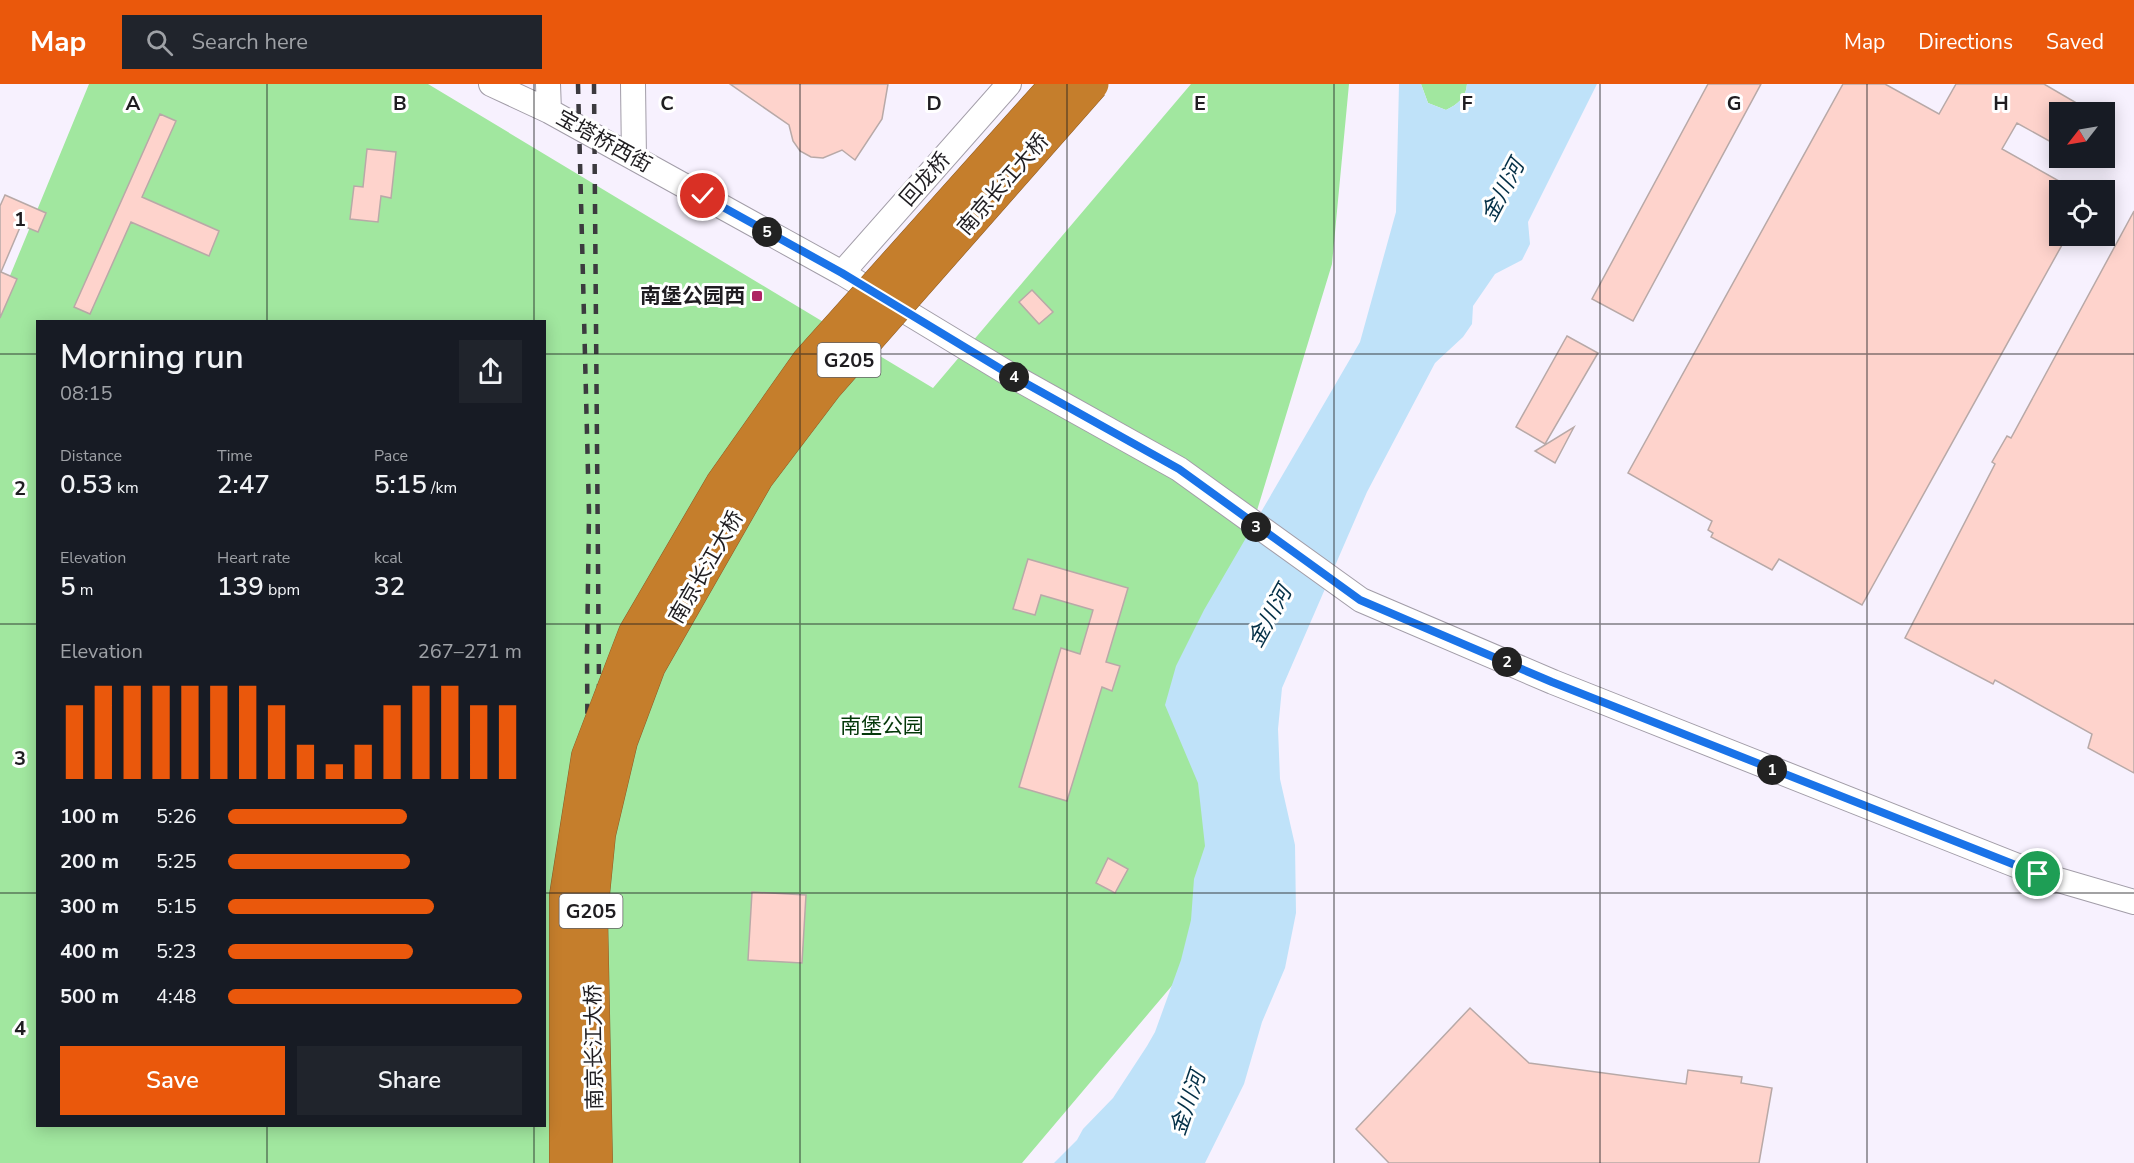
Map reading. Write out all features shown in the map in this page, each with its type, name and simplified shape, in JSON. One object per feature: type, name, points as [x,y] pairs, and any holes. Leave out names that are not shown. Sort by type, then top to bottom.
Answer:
[{"type":"highway","name":"南京长江大桥","points":[[566,1163],[566,896],[588,756],[635,633],[722,484],[808,362],[1057,84]]},
{"type":"highway","name":"南京长江大桥","points":[[596,1163],[591,914],[597,845],[621,741],[649,666],[757,477],[826,386],[1092,84]]},
{"type":"street","name":"宝塔桥西街","points":[[491,84],[549,111],[842,273],[1009,374],[1179,469],[1360,600],[1552,682],[2017,866],[2134,902]]},
{"type":"street","points":[[548,84],[549,111]]},
{"type":"street","points":[[633,84],[634,158]]},
{"type":"street","name":"回龙桥","points":[[842,273],[1009,84]]},
{"type":"green space","name":"南堡公园","points":[[89,84],[428,84],[933,388],[1191,84],[1349,84],[1332,264],[1234,586],[1203,949],[1022,1163],[0,1163],[0,300]]},
{"type":"green space","points":[[1421,84],[1467,84],[1461,100],[1446,110],[1428,103]]},
{"type":"water","name":"金川河","points":[[1399,84],[1421,84],[1428,103],[1446,110],[1461,100],[1467,84],[1597,84],[1528,222],[1530,244],[1522,260],[1495,274],[1473,306],[1472,324],[1463,337],[1435,363],[1367,492],[1282,688],[1278,729],[1280,779],[1295,845],[1296,913],[1285,968],[1262,1022],[1244,1084],[1205,1163],[1054,1163],[1113,1098],[1147,1046],[1155,1032],[1181,960],[1191,920],[1194,879],[1205,846],[1198,783],[1165,705],[1176,666],[1204,610],[1360,342],[1396,212]]},
{"type":"building","points":[[730,84],[888,84],[882,119],[855,160],[842,150],[823,158],[811,157],[800,151],[793,141],[789,125]]},
{"type":"building","points":[[1708,84],[1761,84],[1633,321],[1592,299]]},
{"type":"building","points":[[1843,84],[1885,84],[1939,114],[1956,84],[2044,84],[2075,102],[2049,102],[2049,141],[2017,123],[2002,149],[2057,180],[2049,180],[2049,246],[2061,246],[1862,605],[1779,559],[1772,570],[1711,537],[1713,533],[1708,530],[1712,521],[1628,473]]},
{"type":"building","points":[[160,114],[176,121],[142,197],[219,231],[209,256],[131,222],[90,314],[74,307]]},
{"type":"building","points":[[367,149],[396,152],[391,198],[381,196],[378,222],[350,219],[354,186],[363,187]]},
{"type":"building","points":[[5,195],[46,213],[38,232],[21,225],[1,272],[17,279],[0,318],[0,206]]},
{"type":"building","points":[[2134,211],[2134,773],[2088,748],[2092,734],[1995,680],[1993,684],[1905,638],[1995,464],[1992,462],[2007,436],[2011,438]]},
{"type":"building","points":[[1032,290],[1053,312],[1039,324],[1019,302]]},
{"type":"building","points":[[1567,336],[1598,353],[1545,444],[1516,427]]},
{"type":"building","points":[[1574,427],[1555,463],[1535,451]]},
{"type":"building","points":[[1028,559],[1128,588],[1106,662],[1120,666],[1112,691],[1102,687],[1067,801],[1019,787],[1061,648],[1080,654],[1093,610],[1041,595],[1035,615],[1013,609]]},
{"type":"building","points":[[1108,858],[1128,869],[1115,893],[1096,883]]},
{"type":"building","points":[[752,892],[806,895],[802,963],[748,960]]},
{"type":"building","points":[[1470,1008],[1529,1063],[1686,1084],[1688,1070],[1742,1077],[1741,1083],[1772,1088],[1759,1163],[1389,1163],[1356,1129]]},
{"type":"railway","points":[[578,84],[589,511],[587,653],[590,1163]]},
{"type":"railway","points":[[594,84],[603,1163]]},
{"type":"place","name":"南堡公园西","points":[[757,296]]},
{"type":"route","points":[[703,196],[842,273],[1009,374],[1179,469],[1360,600],[1552,682],[2038,874]]}]
